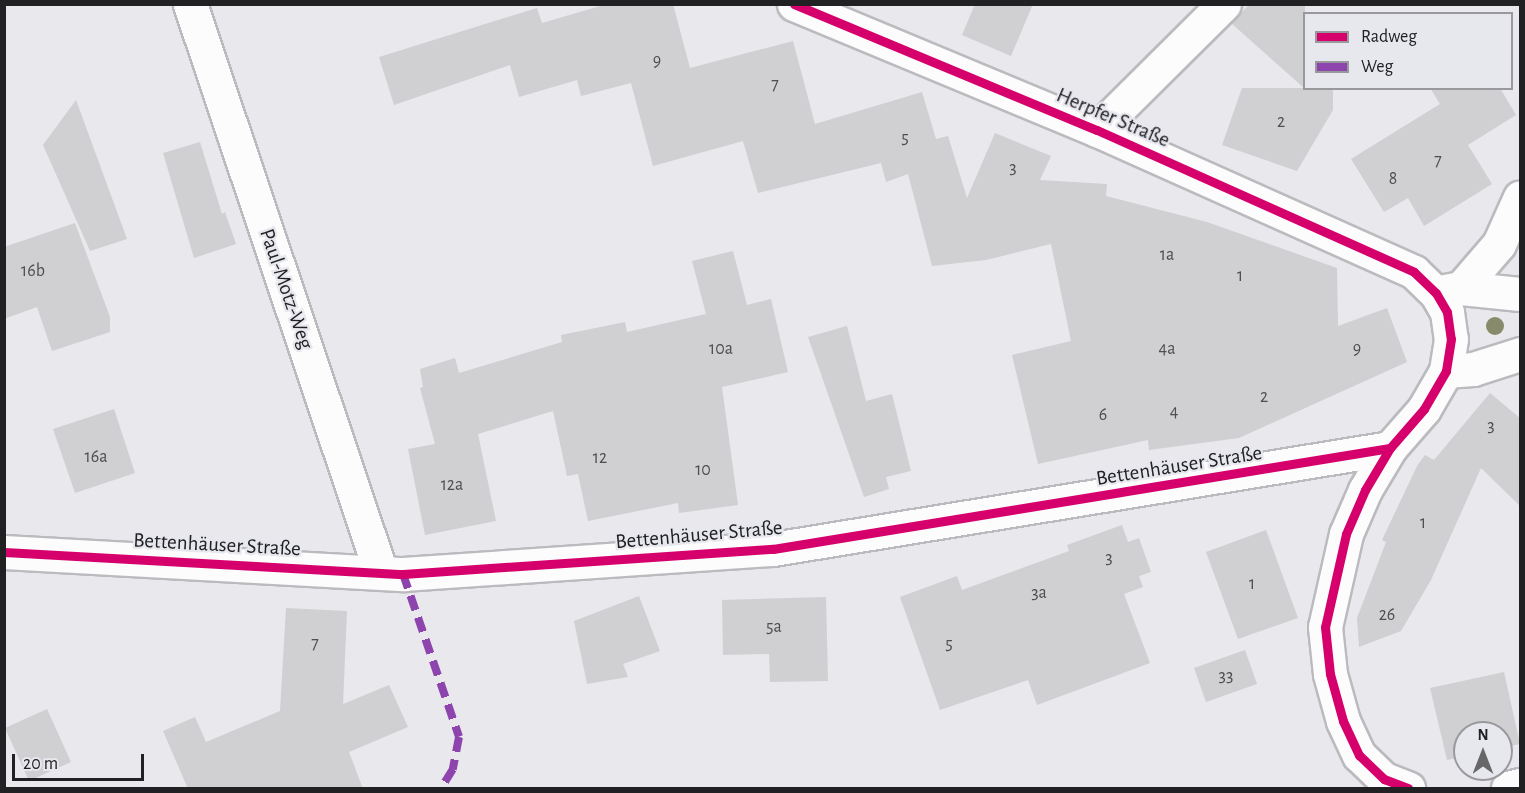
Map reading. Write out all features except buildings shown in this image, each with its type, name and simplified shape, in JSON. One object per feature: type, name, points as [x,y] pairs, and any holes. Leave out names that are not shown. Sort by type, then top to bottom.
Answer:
[{"type":"street","name":"Paul-Motz-Weg","points":[[190,4],[381,573]]},
{"type":"street","name":"Herpfer Straße","points":[[794,4],[1097,130],[1437,284],[1521,294]]},
{"type":"street","points":[[1097,130],[1224,4]]},
{"type":"street","points":[[1395,786],[1359,755],[1343,721],[1330,674],[1325,627],[1346,534],[1365,490],[1390,448],[1424,409],[1446,371],[1451,339],[1447,312],[1437,284],[1499,244],[1521,197]]},
{"type":"street","points":[[1446,371],[1473,369],[1521,354]]},
{"type":"street","name":"Bettenhäuser Straße","points":[[4,552],[381,573],[774,549],[1390,448]]},
{"type":"street","points":[[1508,789],[1521,785]]},
{"type":"marked path","points":[[403,574],[459,737],[453,769],[441,788]]},
{"type":"cycle path","points":[[794,4],[1097,130],[1414,272],[1436,293],[1447,312],[1451,339],[1446,371],[1424,409],[1390,448],[1365,490],[1346,534],[1325,627],[1330,674],[1343,721],[1359,755],[1384,779],[1408,788]]},
{"type":"cycle path","points":[[4,552],[403,574],[773,549],[1390,448]]}]
